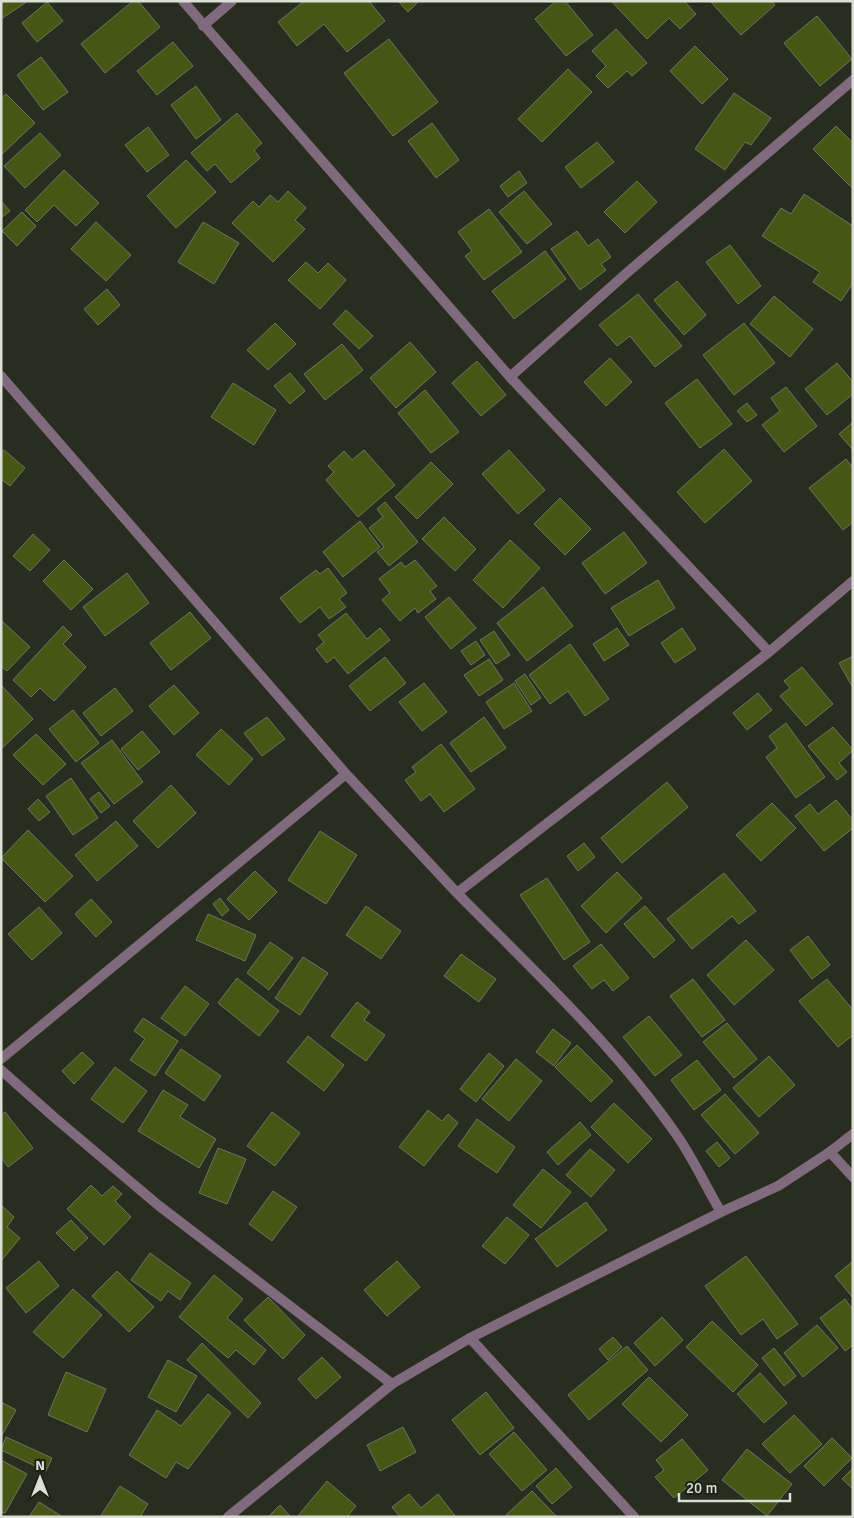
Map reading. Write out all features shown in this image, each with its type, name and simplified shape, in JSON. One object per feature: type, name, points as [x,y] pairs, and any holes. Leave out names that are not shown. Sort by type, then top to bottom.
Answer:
[{"type":"street","points":[[183,1],[510,377],[769,652]]},
{"type":"street","points":[[203,26],[232,1]]},
{"type":"street","points":[[510,377],[629,271],[853,80]]},
{"type":"street","points":[[1,376],[346,774],[457,894],[555,992],[618,1060],[677,1134],[721,1212]]},
{"type":"street","points":[[457,894],[769,652],[853,581]]},
{"type":"street","points":[[1,1059],[346,774]]},
{"type":"street","points":[[1,1070],[54,1118],[158,1205],[392,1384]]},
{"type":"street","points":[[228,1517],[392,1384],[470,1338],[721,1212],[778,1186],[830,1152],[853,1134]]},
{"type":"street","points":[[830,1152],[853,1177]]},
{"type":"street","points":[[470,1338],[634,1517]]},
{"type":"building","points":[[1,1],[28,1],[1,19]]},
{"type":"building","points":[[133,1],[138,1],[160,27],[105,73],[81,44]]},
{"type":"building","points":[[304,1],[369,1],[385,21],[347,52],[324,24],[297,46],[278,22]]},
{"type":"building","points":[[398,1],[419,1],[408,12]]},
{"type":"building","points":[[556,1],[565,1],[593,35],[566,56],[535,19]]},
{"type":"building","points":[[611,1],[684,1],[696,14],[680,29],[669,18],[647,39]]},
{"type":"building","points":[[710,1],[771,1],[775,5],[741,35]]},
{"type":"building","points":[[47,2],[63,21],[37,42],[22,23]]},
{"type":"building","points":[[817,16],[852,59],[820,86],[784,43]]},
{"type":"building","points":[[616,29],[647,63],[632,76],[627,71],[608,88],[596,76],[606,66],[592,51]]},
{"type":"building","points":[[389,39],[438,102],[393,136],[344,73]]},
{"type":"building","points":[[173,42],[193,66],[157,95],[137,71]]},
{"type":"building","points":[[695,46],[728,79],[702,104],[670,71]]},
{"type":"building","points":[[41,57],[68,92],[43,110],[17,75]]},
{"type":"building","points":[[568,69],[592,92],[542,142],[518,119]]},
{"type":"building","points":[[196,86],[221,120],[196,139],[171,105]]},
{"type":"building","points":[[734,93],[771,118],[751,145],[745,142],[725,170],[695,149]]},
{"type":"building","points":[[6,94],[35,123],[1,155],[1,98]]},
{"type":"building","points":[[237,113],[262,143],[254,150],[260,158],[231,183],[215,164],[207,171],[191,153]]},
{"type":"building","points":[[432,123],[459,160],[436,178],[408,141]]},
{"type":"building","points":[[836,126],[853,143],[853,189],[813,149]]},
{"type":"building","points":[[148,127],[169,155],[147,172],[125,145]]},
{"type":"building","points":[[40,133],[61,155],[25,188],[4,166]]},
{"type":"building","points":[[597,142],[614,162],[581,188],[565,167]]},
{"type":"building","points":[[186,160],[216,192],[176,228],[147,196]]},
{"type":"building","points":[[64,170],[99,203],[76,226],[54,205],[37,222],[25,210]]},
{"type":"building","points":[[519,171],[527,183],[508,197],[500,186]]},
{"type":"building","points":[[637,181],[657,202],[625,233],[604,212]]},
{"type":"building","points":[[288,191],[306,208],[295,220],[305,229],[273,262],[232,223],[253,201],[259,207],[270,195],[278,202]]},
{"type":"building","points":[[524,191],[552,224],[527,244],[499,212]]},
{"type":"building","points":[[804,194],[853,226],[853,283],[841,301],[813,282],[820,272],[762,236],[781,208],[791,214]]},
{"type":"building","points":[[1,201],[10,211],[1,218]]},
{"type":"building","points":[[489,209],[522,252],[484,280],[465,256],[472,251],[458,232]]},
{"type":"building","points":[[22,212],[36,226],[17,246],[2,231]]},
{"type":"building","points":[[96,222],[131,255],[106,281],[71,249]]},
{"type":"building","points":[[203,222],[239,243],[214,284],[178,262]]},
{"type":"building","points":[[577,231],[588,246],[598,239],[611,257],[601,264],[606,270],[580,290],[551,249]]},
{"type":"building","points":[[730,245],[761,286],[738,304],[706,262]]},
{"type":"building","points":[[545,251],[566,279],[514,319],[492,291]]},
{"type":"building","points":[[306,262],[318,273],[328,263],[346,280],[320,309],[288,280]]},
{"type":"building","points":[[677,281],[706,315],[684,335],[654,300]]},
{"type":"building","points":[[107,289],[120,305],[98,325],[84,309]]},
{"type":"building","points":[[638,294],[682,346],[655,367],[630,336],[617,346],[599,325]]},
{"type":"building","points":[[774,296],[813,329],[790,357],[750,324]]},
{"type":"building","points":[[346,310],[373,336],[359,349],[333,324]]},
{"type":"building","points":[[275,323],[296,344],[268,370],[247,350]]},
{"type":"building","points":[[744,323],[775,363],[734,395],[703,355]]},
{"type":"building","points":[[410,342],[436,372],[396,408],[370,378]]},
{"type":"building","points":[[342,344],[363,370],[325,400],[304,374]]},
{"type":"building","points":[[610,358],[632,382],[606,406],[584,382]]},
{"type":"building","points":[[477,361],[506,395],[481,416],[452,383]]},
{"type":"building","points":[[837,363],[853,382],[853,394],[827,415],[805,389]]},
{"type":"building","points":[[290,373],[305,391],[290,404],[274,386]]},
{"type":"building","points":[[697,379],[732,424],[700,448],[665,403]]},
{"type":"building","points":[[233,383],[276,410],[254,445],[211,417]]},
{"type":"building","points":[[786,387],[817,426],[784,452],[762,425],[780,411],[771,398]]},
{"type":"building","points":[[425,390],[459,432],[431,453],[398,413]]},
{"type":"building","points":[[747,403],[757,415],[747,422],[737,411]]},
{"type":"building","points":[[853,422],[853,450],[839,434]]},
{"type":"building","points":[[724,449],[752,481],[705,523],[677,492]]},
{"type":"building","points":[[4,450],[25,468],[10,486],[1,479],[1,452]]},
{"type":"building","points":[[364,450],[395,485],[358,517],[326,480],[334,472],[328,466],[344,451],[352,460]]},
{"type":"building","points":[[509,450],[545,490],[518,514],[482,474]]},
{"type":"building","points":[[846,459],[853,468],[853,522],[843,530],[809,488]]},
{"type":"building","points":[[431,462],[453,484],[417,519],[395,497]]},
{"type":"building","points":[[560,498],[591,529],[565,555],[534,524]]},
{"type":"building","points":[[385,502],[418,542],[389,566],[377,552],[384,547],[369,528],[383,517],[377,509]]},
{"type":"building","points":[[444,517],[476,549],[455,571],[422,539]]},
{"type":"building","points":[[360,521],[380,547],[343,577],[323,552]]},
{"type":"building","points":[[624,532],[647,563],[605,594],[582,563]]},
{"type":"building","points":[[33,534],[50,550],[30,571],[13,556]]},
{"type":"building","points":[[510,540],[540,568],[503,608],[473,580]]},
{"type":"building","points":[[64,560],[93,589],[71,610],[43,581]]},
{"type":"building","points":[[415,560],[437,586],[430,591],[436,599],[418,613],[415,608],[400,621],[382,600],[390,593],[379,579],[401,562],[405,567]]},
{"type":"building","points":[[328,568],[347,593],[339,599],[346,607],[329,619],[320,607],[300,623],[280,598],[316,570],[320,574]]},
{"type":"building","points":[[127,573],[149,603],[105,636],[83,607]]},
{"type":"building","points":[[658,580],[675,608],[629,636],[611,608]]},
{"type":"building","points":[[543,587],[573,626],[527,661],[497,623]]},
{"type":"building","points":[[449,597],[476,628],[451,649],[425,617]]},
{"type":"building","points":[[190,612],[211,638],[171,670],[150,643]]},
{"type":"building","points":[[346,613],[367,639],[380,628],[390,640],[348,674],[334,657],[327,663],[316,649],[324,642],[318,635]]},
{"type":"building","points":[[1,620],[30,647],[7,671],[1,666]]},
{"type":"building","points":[[63,626],[72,635],[63,644],[86,667],[54,701],[40,688],[31,697],[13,680]]},
{"type":"building","points":[[617,628],[629,645],[604,661],[593,644]]},
{"type":"building","points":[[682,628],[696,649],[675,663],[661,643]]},
{"type":"building","points":[[494,631],[510,655],[496,664],[480,640]]},
{"type":"building","points":[[476,641],[485,655],[471,665],[461,651]]},
{"type":"building","points":[[570,644],[609,699],[585,716],[568,691],[550,704],[529,675]]},
{"type":"building","points":[[853,656],[853,688],[839,663]]},
{"type":"building","points":[[385,657],[406,683],[370,711],[349,686]]},
{"type":"building","points":[[489,659],[503,680],[479,696],[464,675]]},
{"type":"building","points":[[802,667],[833,704],[806,726],[780,696],[790,688],[784,681]]},
{"type":"building","points":[[525,674],[541,698],[531,705],[515,681]]},
{"type":"building","points":[[424,683],[447,712],[422,731],[399,702]]},
{"type":"building","points":[[514,683],[532,711],[504,729],[486,702]]},
{"type":"building","points":[[1,685],[33,719],[1,749]]},
{"type":"building","points":[[174,685],[199,713],[174,735],[149,706]]},
{"type":"building","points":[[115,688],[133,711],[101,736],[83,713]]},
{"type":"building","points":[[758,693],[772,710],[747,730],[733,713]]},
{"type":"building","points":[[73,710],[99,743],[76,762],[49,729]]},
{"type":"building","points":[[267,717],[285,739],[262,756],[244,733]]},
{"type":"building","points":[[484,717],[506,748],[471,772],[450,743]]},
{"type":"building","points":[[786,723],[825,777],[796,798],[766,757],[777,748],[769,736]]},
{"type":"building","points":[[833,727],[853,750],[839,763],[847,772],[837,780],[808,746]]},
{"type":"building","points":[[221,729],[253,759],[229,785],[196,755]]},
{"type":"building","points":[[142,731],[160,752],[138,770],[121,749]]},
{"type":"building","points":[[36,734],[66,764],[43,785],[13,755]]},
{"type":"building","points":[[112,740],[143,782],[114,804],[81,763]]},
{"type":"building","points":[[441,744],[475,789],[444,812],[430,794],[421,801],[405,780],[416,772],[412,767]]},
{"type":"building","points":[[71,778],[98,818],[73,835],[46,796]]},
{"type":"building","points":[[667,782],[688,807],[622,863],[601,838]]},
{"type":"building","points":[[171,785],[196,813],[158,848],[133,821]]},
{"type":"building","points":[[99,792],[110,806],[101,813],[90,799]]},
{"type":"building","points":[[38,799],[50,812],[39,821],[28,809]]},
{"type":"building","points":[[836,800],[853,820],[853,828],[824,851],[795,816],[810,804],[818,814]]},
{"type":"building","points":[[772,803],[796,828],[761,861],[736,835]]},
{"type":"building","points":[[116,821],[138,846],[97,881],[75,855]]},
{"type":"building","points":[[28,830],[73,876],[45,902],[1,858]]},
{"type":"building","points":[[320,831],[357,855],[326,904],[288,880]]},
{"type":"building","points":[[584,843],[595,857],[578,871],[567,856]]},
{"type":"building","points":[[255,871],[277,892],[249,920],[227,899]]},
{"type":"building","points":[[617,872],[642,898],[606,933],[581,906]]},
{"type":"building","points":[[724,873],[756,911],[739,924],[732,916],[692,949],[667,919]]},
{"type":"building","points":[[547,878],[590,942],[564,960],[520,895]]},
{"type":"building","points":[[220,898],[229,910],[222,916],[213,904]]},
{"type":"building","points":[[91,899],[112,922],[96,937],[75,914]]},
{"type":"building","points":[[366,906],[401,931],[381,959],[346,935]]},
{"type":"building","points":[[645,906],[675,940],[654,958],[624,924]]},
{"type":"building","points":[[39,907],[62,933],[32,960],[8,934]]},
{"type":"building","points":[[208,914],[256,935],[245,961],[196,940]]},
{"type":"building","points":[[808,936],[830,965],[812,979],[790,950]]},
{"type":"building","points":[[746,940],[774,970],[734,1005],[707,975]]},
{"type":"building","points":[[270,942],[293,958],[269,990],[247,973]]},
{"type":"building","points":[[601,944],[629,978],[613,991],[604,980],[592,989],[573,966]]},
{"type":"building","points":[[461,954],[496,979],[479,1002],[444,976]]},
{"type":"building","points":[[303,957],[328,973],[300,1015],[275,998]]},
{"type":"building","points":[[237,978],[279,1011],[259,1036],[218,1003]]},
{"type":"building","points":[[693,979],[725,1020],[702,1037],[670,996]]},
{"type":"building","points":[[827,979],[853,1010],[853,1035],[838,1047],[799,1001]]},
{"type":"building","points":[[185,986],[209,1004],[185,1036],[161,1018]]},
{"type":"building","points":[[357,1002],[370,1012],[364,1020],[385,1035],[366,1061],[331,1036]]},
{"type":"building","points":[[649,1016],[682,1055],[655,1076],[623,1037]]},
{"type":"building","points":[[143,1018],[178,1041],[155,1076],[130,1060],[145,1039],[134,1031]]},
{"type":"building","points":[[727,1023],[757,1059],[734,1078],[703,1042]]},
{"type":"building","points":[[553,1029],[571,1043],[554,1066],[536,1052]]},
{"type":"building","points":[[308,1036],[344,1065],[324,1091],[287,1062]]},
{"type":"building","points":[[577,1045],[613,1081],[591,1102],[555,1067]]},
{"type":"building","points":[[181,1049],[221,1076],[204,1101],[165,1073]]},
{"type":"building","points":[[82,1052],[94,1063],[74,1084],[62,1071]]},
{"type":"building","points":[[489,1053],[504,1066],[476,1102],[460,1089]]},
{"type":"building","points":[[769,1056],[795,1085],[759,1117],[733,1088]]},
{"type":"building","points":[[516,1059],[542,1081],[509,1121],[482,1099]]},
{"type":"building","points":[[697,1060],[721,1090],[694,1110],[671,1080]]},
{"type":"building","points":[[115,1067],[147,1091],[123,1123],[91,1099]]},
{"type":"building","points":[[163,1090],[188,1105],[180,1117],[216,1139],[199,1168],[138,1131]]},
{"type":"building","points":[[725,1094],[759,1133],[735,1154],[701,1115]]},
{"type":"building","points":[[614,1103],[652,1139],[628,1163],[591,1127]]},
{"type":"building","points":[[428,1110],[442,1121],[448,1114],[458,1123],[424,1166],[399,1147]]},
{"type":"building","points":[[5,1112],[33,1148],[8,1167],[1,1157],[1,1115]]},
{"type":"building","points":[[272,1112],[300,1133],[275,1166],[247,1146]]},
{"type":"building","points":[[477,1119],[515,1147],[497,1173],[458,1146]]},
{"type":"building","points":[[580,1122],[591,1135],[558,1165],[547,1152]]},
{"type":"building","points":[[717,1142],[730,1158],[719,1167],[706,1151]]},
{"type":"building","points":[[218,1148],[246,1159],[227,1204],[199,1193]]},
{"type":"building","points":[[590,1149],[615,1170],[591,1197],[566,1175]]},
{"type":"building","points":[[543,1169],[571,1192],[541,1228],[513,1205]]},
{"type":"building","points":[[91,1185],[102,1196],[113,1186],[122,1194],[115,1201],[131,1217],[104,1245],[67,1209]]},
{"type":"building","points":[[273,1191],[297,1207],[272,1241],[249,1224]]},
{"type":"building","points":[[586,1202],[607,1230],[557,1267],[535,1239]]},
{"type":"building","points":[[1,1205],[14,1217],[7,1227],[20,1238],[1,1261]]},
{"type":"building","points":[[507,1217],[529,1235],[505,1264],[482,1246]]},
{"type":"building","points":[[71,1220],[88,1238],[74,1251],[56,1233]]},
{"type":"building","points":[[150,1253],[191,1283],[180,1300],[168,1291],[161,1301],[131,1280]]},
{"type":"building","points":[[746,1256],[798,1324],[777,1339],[763,1319],[741,1335],[705,1286]]},
{"type":"building","points":[[39,1261],[59,1286],[26,1313],[6,1288]]},
{"type":"building","points":[[397,1261],[420,1287],[387,1316],[364,1290]]},
{"type":"building","points":[[853,1261],[853,1298],[835,1276]]},
{"type":"building","points":[[117,1271],[154,1307],[129,1332],[92,1296]]},
{"type":"building","points":[[214,1275],[243,1299],[227,1318],[266,1350],[254,1365],[236,1350],[228,1358],[179,1317]]},
{"type":"building","points":[[73,1289],[102,1315],[63,1358],[33,1332]]},
{"type":"building","points":[[268,1297],[305,1335],[283,1359],[244,1320]]},
{"type":"building","points":[[845,1299],[853,1310],[853,1345],[845,1351],[820,1318]]},
{"type":"building","points":[[662,1317],[683,1340],[655,1366],[634,1343]]},
{"type":"building","points":[[712,1321],[758,1365],[733,1392],[686,1347]]},
{"type":"building","points":[[817,1325],[838,1348],[803,1377],[784,1353]]},
{"type":"building","points":[[613,1337],[622,1347],[608,1360],[599,1349]]},
{"type":"building","points":[[202,1343],[261,1403],[248,1418],[187,1360]]},
{"type":"building","points":[[627,1346],[648,1370],[589,1420],[568,1395]]},
{"type":"building","points":[[774,1348],[796,1376],[784,1386],[762,1358]]},
{"type":"building","points":[[322,1357],[341,1377],[316,1399],[298,1379]]},
{"type":"building","points":[[168,1360],[197,1376],[176,1412],[148,1397]]},
{"type":"building","points":[[66,1372],[106,1389],[87,1432],[48,1415]]},
{"type":"building","points":[[760,1373],[787,1403],[764,1423],[737,1394]]},
{"type":"building","points":[[649,1377],[688,1415],[661,1442],[622,1404]]},
{"type":"building","points":[[486,1392],[514,1428],[480,1455],[452,1420]]},
{"type":"building","points":[[208,1394],[231,1413],[188,1469],[176,1462],[166,1478],[129,1455],[157,1410],[181,1426]]},
{"type":"building","points":[[1,1402],[16,1410],[1,1437]]},
{"type":"building","points":[[794,1415],[822,1444],[790,1473],[762,1444]]},
{"type":"building","points":[[403,1427],[416,1452],[380,1471],[367,1445]]},
{"type":"building","points":[[514,1432],[547,1470],[522,1491],[489,1454]]},
{"type":"building","points":[[6,1437],[52,1458],[46,1471],[1,1450]]},
{"type":"building","points":[[832,1438],[852,1458],[824,1486],[804,1466]]},
{"type":"building","points":[[682,1439],[708,1470],[674,1498],[655,1477],[664,1470],[656,1460]]},
{"type":"building","points":[[747,1449],[792,1484],[767,1516],[722,1480]]},
{"type":"building","points":[[1,1460],[27,1474],[5,1513],[1,1512]]},
{"type":"building","points":[[556,1468],[572,1487],[552,1504],[536,1486]]},
{"type":"building","points":[[853,1468],[853,1489],[842,1479]]},
{"type":"building","points":[[327,1481],[356,1506],[347,1517],[297,1517]]},
{"type":"building","points":[[120,1486],[148,1504],[140,1517],[100,1517]]},
{"type":"building","points":[[532,1491],[557,1517],[507,1517],[506,1515]]},
{"type":"building","points":[[409,1494],[421,1508],[438,1494],[456,1517],[400,1517],[392,1507]]},
{"type":"building","points":[[39,1502],[63,1517],[29,1517]]},
{"type":"building","points":[[280,1505],[291,1517],[268,1517]]}]
